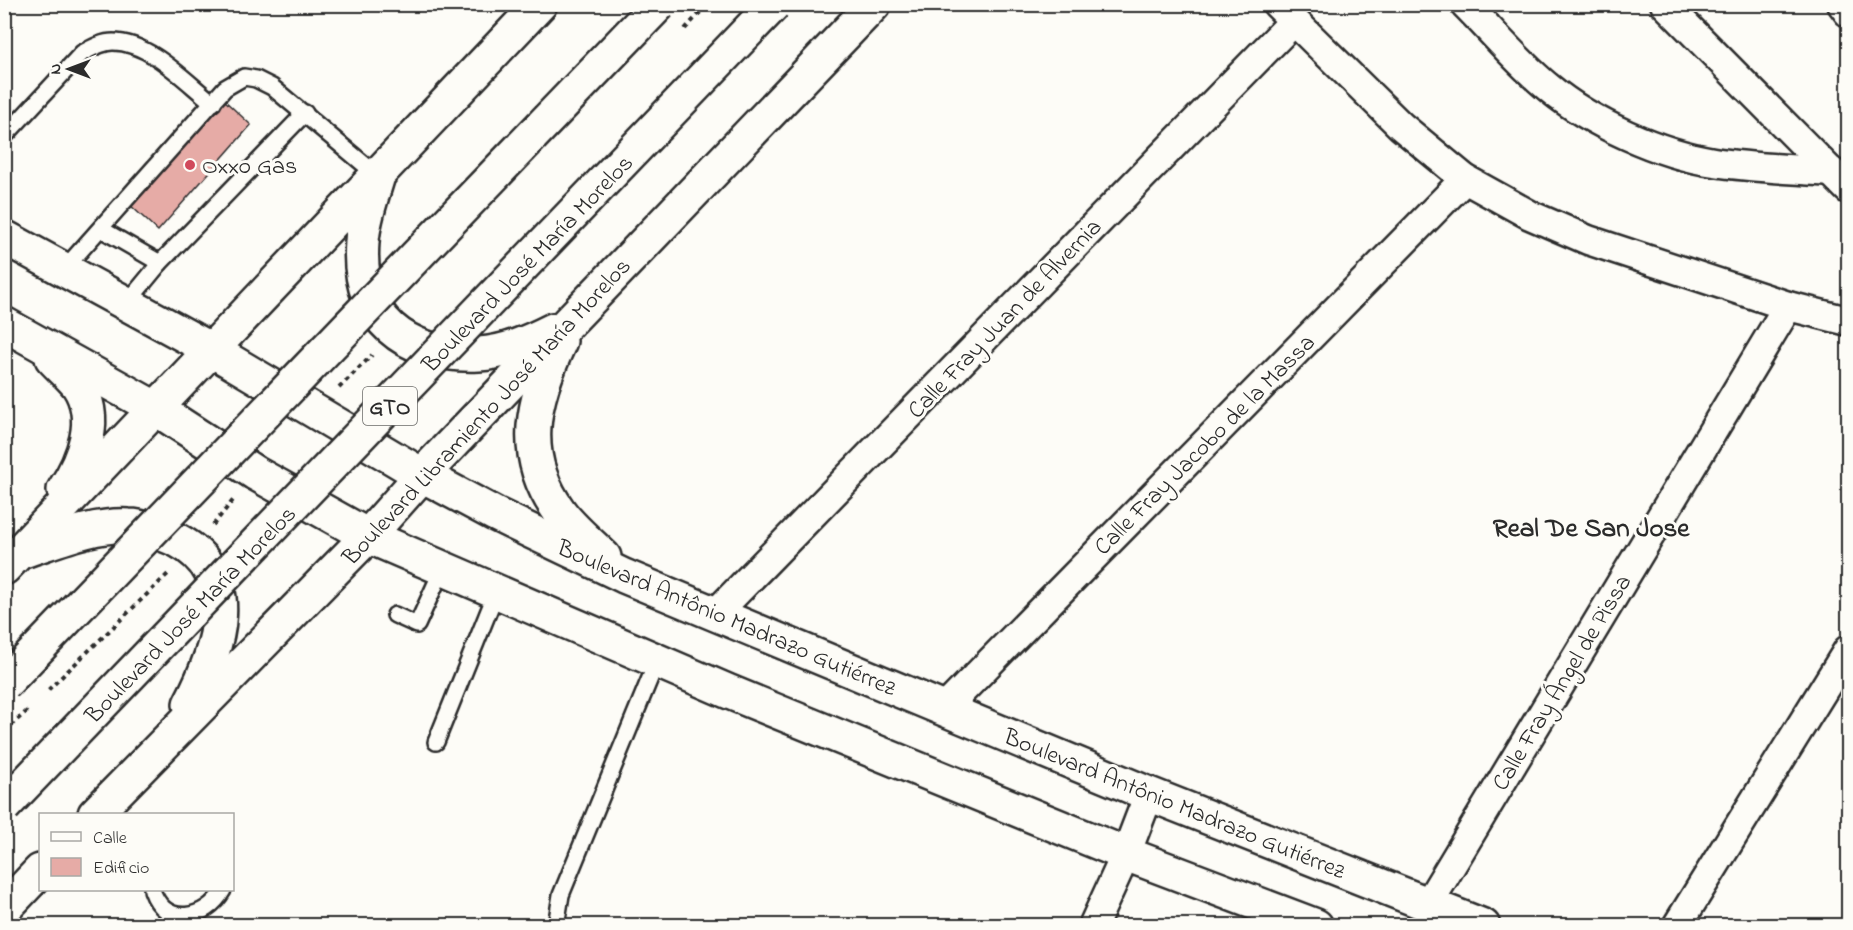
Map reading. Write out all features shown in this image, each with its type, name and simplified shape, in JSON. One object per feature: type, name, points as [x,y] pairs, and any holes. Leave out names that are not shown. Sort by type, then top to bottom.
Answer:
[{"type":"street","points":[[12,560],[540,4]]},
{"type":"street","points":[[4,684],[659,4]]},
{"type":"street","name":"Boulevard José María Morelos","points":[[4,806],[774,4]]},
{"type":"street","name":"Boulevard Libramiento José María Morelos","points":[[106,810],[175,732],[368,536],[422,475],[874,4]]},
{"type":"street","points":[[1465,4],[1548,87],[1575,107],[1618,129],[1664,149],[1712,162],[1840,181]]},
{"type":"street","points":[[1665,4],[1840,181]]},
{"type":"street","points":[[1842,4],[1848,12]]},
{"type":"street","points":[[1285,13],[1401,126],[1465,179],[1530,214],[1588,240],[1788,306],[1848,321]]},
{"type":"street","name":"Calle Fray Juan de Alvernia","points":[[714,615],[1285,13]]},
{"type":"street","points":[[378,176],[362,242],[364,276],[374,308],[393,332],[419,346],[448,352],[480,354],[529,342],[568,323]]},
{"type":"street","name":"Calle Fray Jacobo de la Massa","points":[[943,710],[1465,179]]},
{"type":"street","name":"Boulevard Antônio Madrazo Gutiérrez","points":[[4,237],[65,268],[210,349],[315,414],[422,475],[495,514],[624,576],[1149,794],[1483,926]]},
{"type":"street","name":"Calle Fray Ángel de Pissa","points":[[1428,904],[1788,306]]},
{"type":"street","points":[[568,323],[548,366],[534,408],[533,449],[542,482],[559,511],[624,576]]},
{"type":"street","points":[[19,331],[155,408],[255,473],[368,536],[442,570],[1126,854],[1316,926]]},
{"type":"street","points":[[12,560],[73,476],[82,460],[88,432],[88,408],[78,386],[19,331]]},
{"type":"street","points":[[12,560],[98,528],[131,526],[167,535],[194,549],[214,575],[220,608],[217,643],[205,676],[175,732]]},
{"type":"street","points":[[1677,926],[1848,650]]},
{"type":"street","points":[[1093,926],[1126,854],[1149,794]]},
{"type":"street","points":[[4,909],[39,872]]},
{"type":"lane","points":[[4,137],[82,53],[97,45],[113,42],[134,46],[152,55],[213,103]]},
{"type":"lane","points":[[65,268],[225,88],[244,77],[256,79],[272,87],[378,176]]},
{"type":"lane","points":[[127,303],[160,263],[304,112]]},
{"type":"lane","points":[[101,229],[160,263]]},
{"type":"lane","points":[[395,615],[417,625],[442,570]]},
{"type":"lane","points":[[436,742],[496,593]]},
{"type":"lane","points":[[556,926],[561,895],[657,661]]},
{"type":"lane","points":[[152,891],[156,902],[171,913],[195,915],[216,904],[223,891]]},
{"type":"path","points":[[684,30],[708,4]]},
{"type":"path","points":[[315,414],[393,332]]},
{"type":"path","points":[[48,691],[194,549],[255,473]]},
{"type":"path","points":[[4,732],[30,707]]},
{"type":"building","name":"Oxxo Gas","points":[[223,99],[251,125],[158,231],[129,204]]},
{"type":"place","name":"Oxxo Gas","points":[[190,165]]},
{"type":"district","name":"Real De San Jose","points":[[1591,527]]}]
